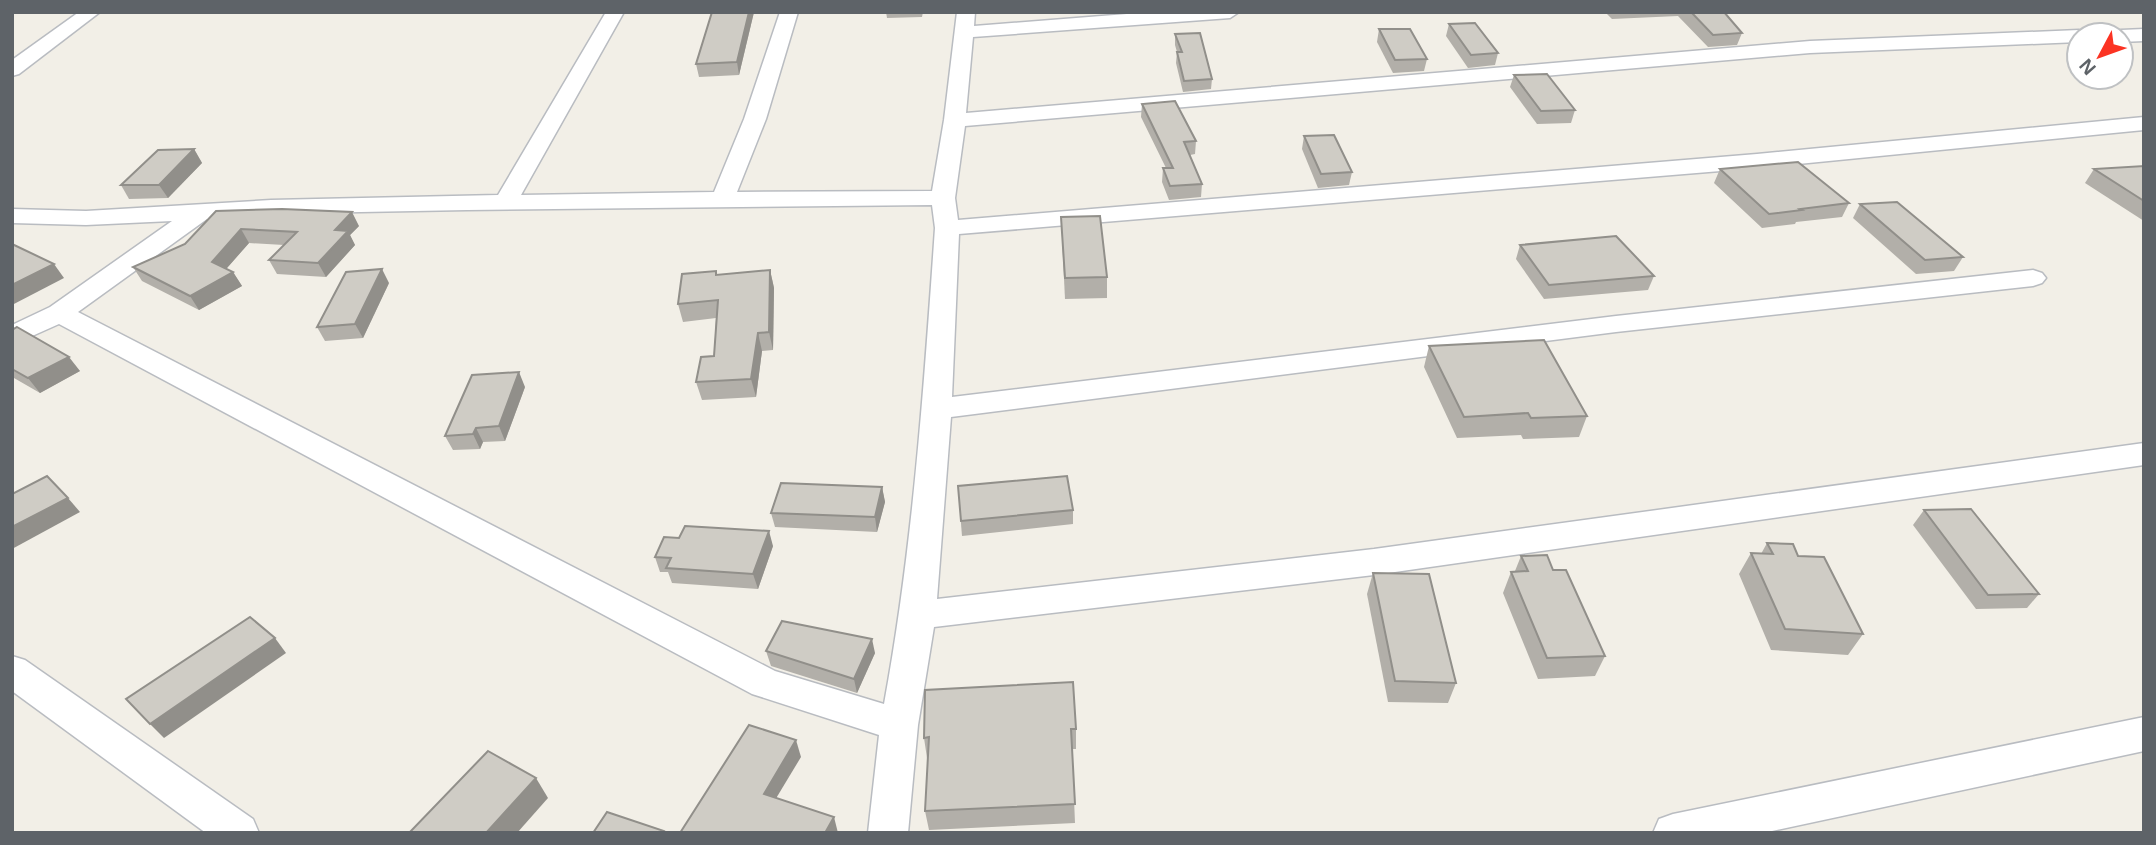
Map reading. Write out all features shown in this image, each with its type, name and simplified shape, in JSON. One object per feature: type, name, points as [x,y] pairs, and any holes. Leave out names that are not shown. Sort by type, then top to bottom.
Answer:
[{"type":"street","points":[[12,70],[91,12]]},
{"type":"street","points":[[506,201],[615,12]]},
{"type":"street","points":[[723,199],[755,119],[789,12]]},
{"type":"street","points":[[888,833],[899,725],[918,615],[937,409],[947,228],[943,198],[955,120],[965,22],[1230,12]]},
{"type":"street","points":[[955,120],[1810,47],[2065,37]]},
{"type":"street","points":[[947,228],[1757,161],[2144,123]]},
{"type":"street","points":[[12,216],[50,219],[199,213],[288,206],[506,201],[943,198]]},
{"type":"street","points":[[12,336],[59,313],[199,213]]},
{"type":"street","points":[[937,409],[1616,324],[2033,278]]},
{"type":"street","points":[[59,313],[765,683],[899,725]]},
{"type":"street","points":[[918,615],[1374,562],[2144,454]]},
{"type":"street","points":[[12,670],[239,833]]},
{"type":"street","points":[[1673,833],[2144,734]]},
{"type":"building","points":[[712,12],[749,12],[737,62],[696,64]]},
{"type":"building","points":[[1691,12],[1724,12],[1742,33],[1713,35]]},
{"type":"building","points":[[1475,23],[1498,53],[1471,55],[1449,24]]},
{"type":"building","points":[[1379,29],[1410,29],[1427,59],[1395,60]]},
{"type":"building","points":[[1200,33],[1212,79],[1184,81],[1177,52],[1182,52],[1175,34]]},
{"type":"building","points":[[1547,74],[1575,110],[1541,111],[1514,75]]},
{"type":"building","points":[[1175,101],[1196,141],[1184,142],[1202,184],[1170,186],[1163,168],[1173,168],[1142,104]]},
{"type":"building","points":[[1334,135],[1352,172],[1321,174],[1304,136]]},
{"type":"building","points":[[194,149],[159,185],[121,185],[158,150]]},
{"type":"building","points":[[1798,162],[1849,203],[1769,214],[1720,169]]},
{"type":"building","points":[[2144,166],[2144,201],[2094,169]]},
{"type":"building","points":[[1897,202],[1963,257],[1925,260],[1860,204]]},
{"type":"building","points":[[282,209],[352,212],[335,230],[348,231],[318,263],[269,260],[297,232],[241,229],[212,262],[233,272],[190,296],[133,267],[185,244],[216,211]]},
{"type":"building","points":[[1100,216],[1107,277],[1065,278],[1061,217]]},
{"type":"building","points":[[1616,236],[1654,276],[1549,285],[1520,245]]},
{"type":"building","points":[[12,244],[54,264],[12,285]]},
{"type":"building","points":[[382,269],[355,324],[317,327],[346,272]]},
{"type":"building","points":[[770,270],[769,332],[758,333],[751,379],[696,382],[701,357],[714,356],[718,300],[678,304],[682,274],[716,271],[716,275]]},
{"type":"building","points":[[17,327],[69,357],[28,378],[12,369],[12,330]]},
{"type":"building","points":[[1544,340],[1587,416],[1531,418],[1528,413],[1464,417],[1429,346]]},
{"type":"building","points":[[519,372],[499,426],[476,428],[473,434],[445,436],[472,375]]},
{"type":"building","points":[[47,476],[68,498],[12,527],[12,494]]},
{"type":"building","points":[[1067,476],[1073,510],[961,521],[958,486]]},
{"type":"building","points":[[781,483],[882,487],[875,517],[771,513]]},
{"type":"building","points":[[1971,509],[2039,594],[1988,595],[1924,510]]},
{"type":"building","points":[[685,526],[769,531],[753,574],[666,568],[671,558],[655,557],[664,537],[679,538]]},
{"type":"building","points":[[1767,543],[1793,544],[1798,556],[1824,557],[1863,634],[1785,629],[1751,553],[1773,554]]},
{"type":"building","points":[[1547,555],[1553,570],[1566,570],[1605,656],[1547,658],[1511,572],[1528,571],[1521,556]]},
{"type":"building","points":[[1373,573],[1429,574],[1456,683],[1395,681]]},
{"type":"building","points":[[250,617],[275,638],[150,724],[126,699]]},
{"type":"building","points":[[782,621],[872,639],[854,679],[766,651]]},
{"type":"building","points":[[1073,682],[1076,729],[1071,729],[1075,804],[925,811],[929,737],[924,738],[925,690]]},
{"type":"building","points":[[749,725],[796,740],[764,794],[834,817],[825,833],[680,833]]},
{"type":"building","points":[[488,751],[536,778],[486,833],[409,833]]},
{"type":"building","points":[[607,812],[664,831],[593,833]]}]
